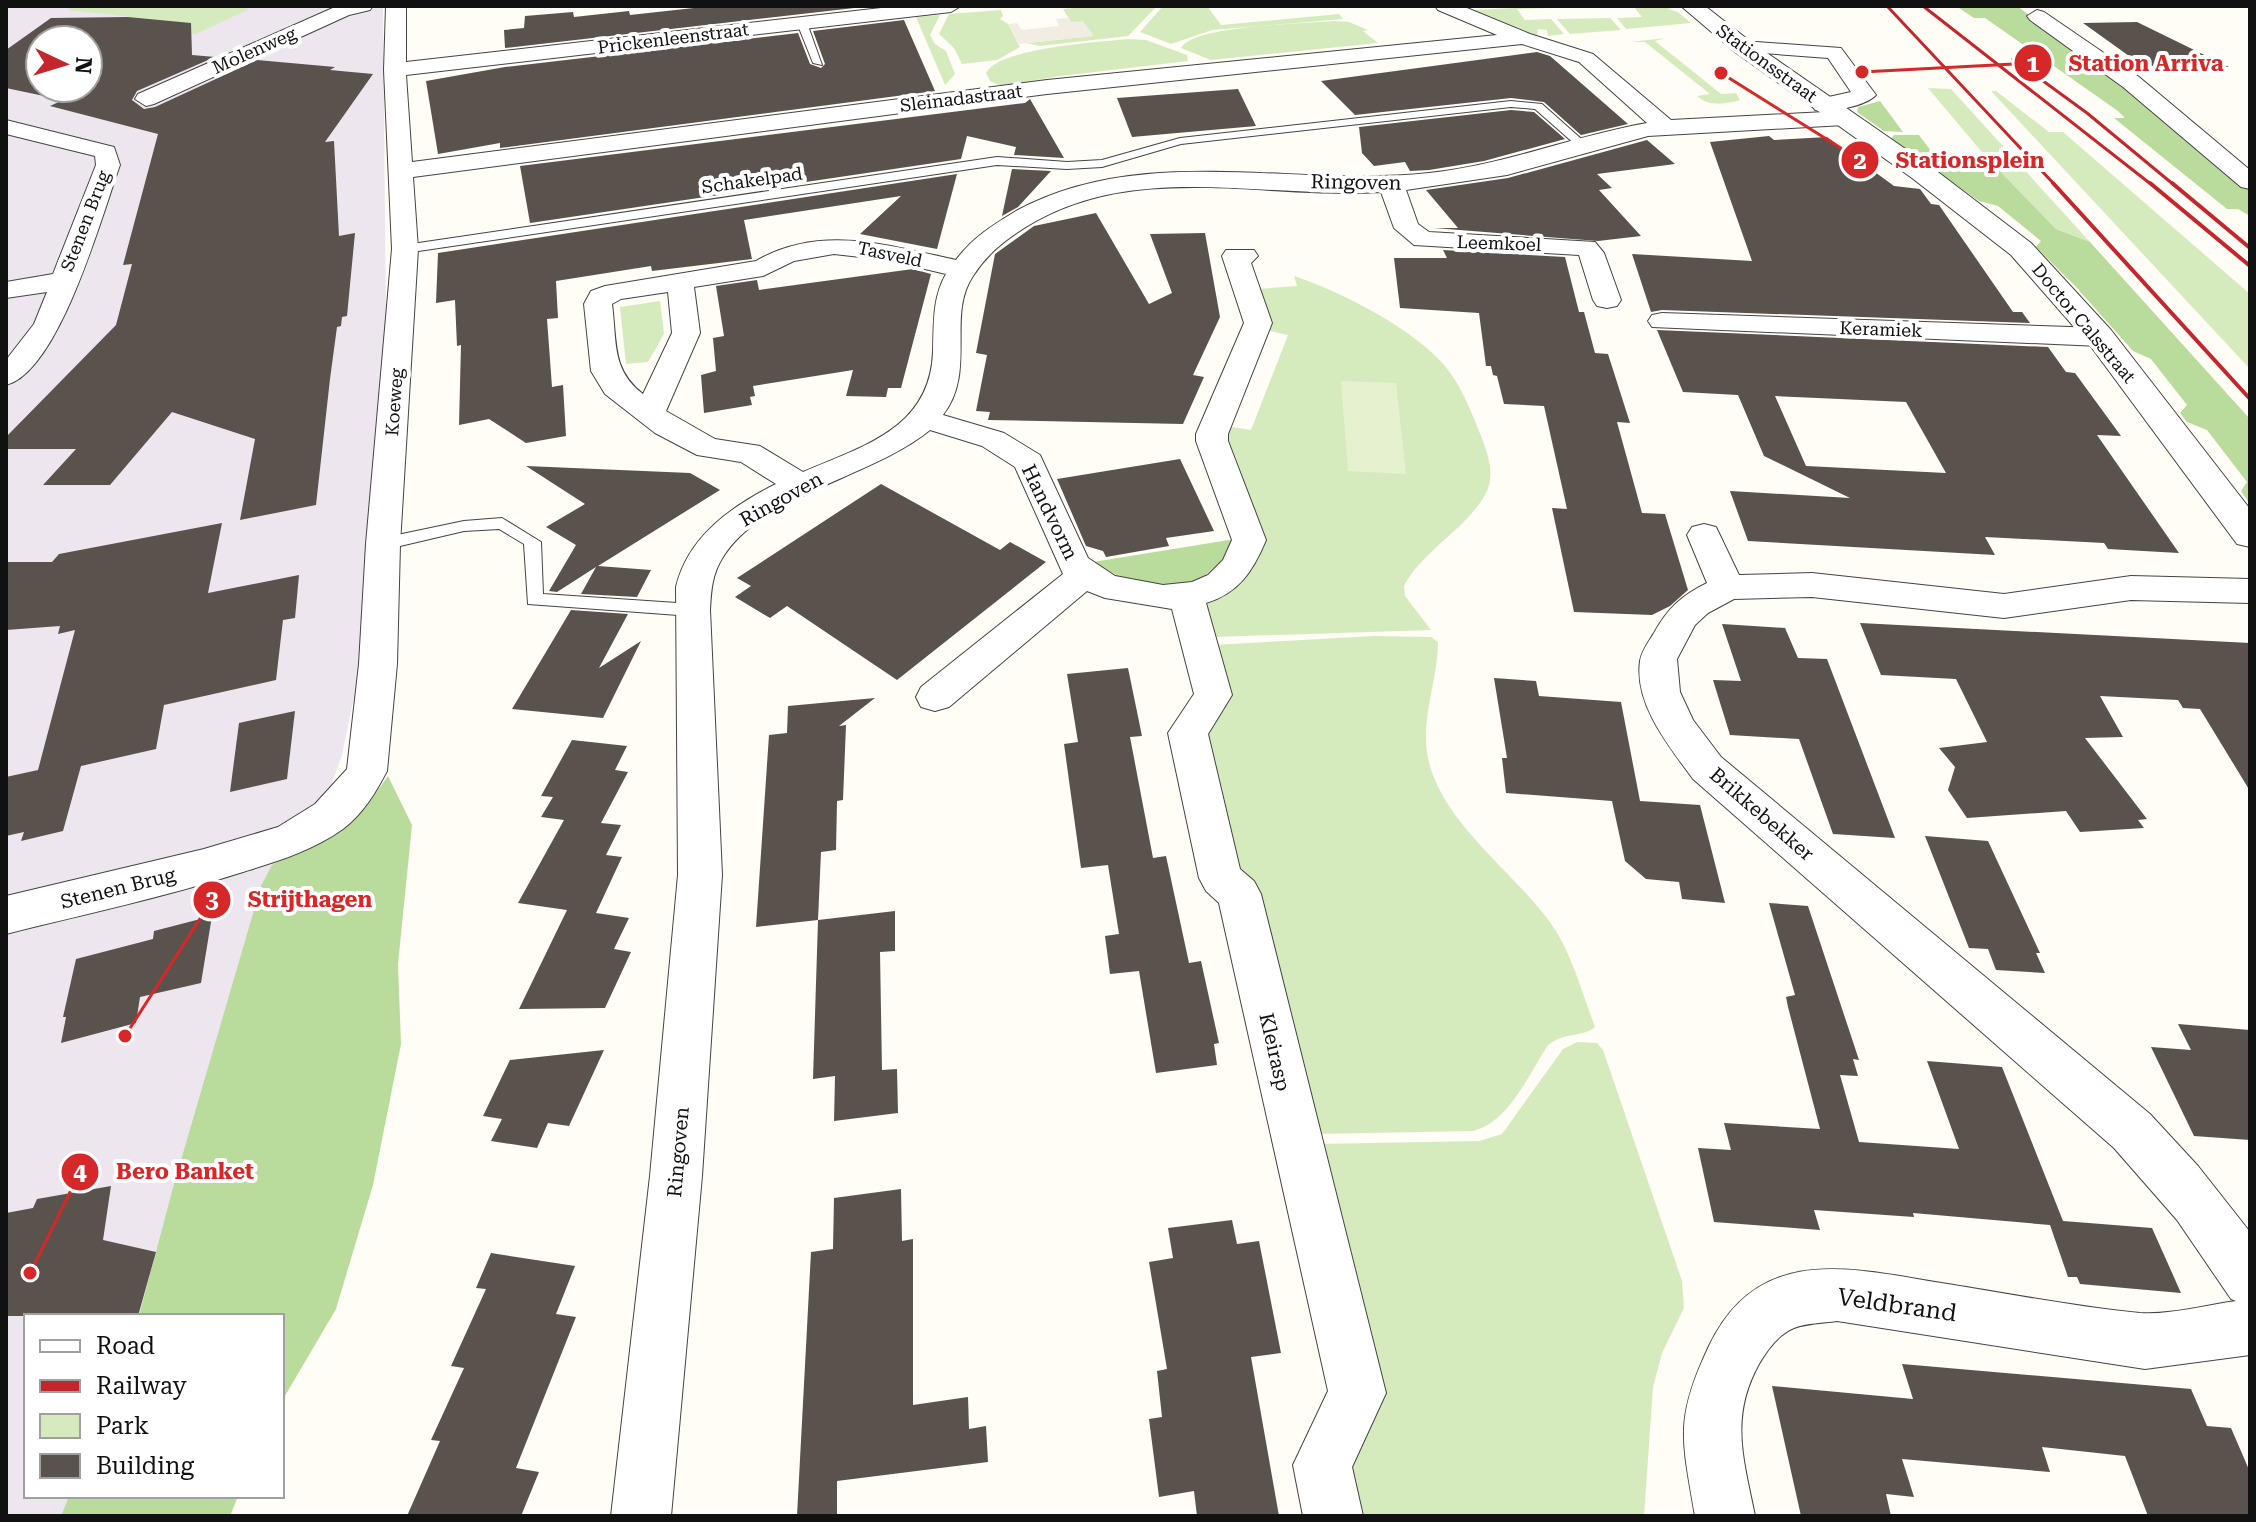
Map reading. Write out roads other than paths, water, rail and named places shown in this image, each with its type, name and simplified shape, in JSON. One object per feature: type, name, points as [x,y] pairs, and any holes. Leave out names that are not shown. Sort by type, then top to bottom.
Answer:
[{"type":"street","name":"Molenweg","points":[[146,99],[342,11],[363,6]]},
{"type":"street","name":"Koeweg","points":[[353,793],[367,771],[372,739],[405,249],[395,70],[396,6]]},
{"type":"street","name":"Prickenleenstraat","points":[[395,70],[951,6]]},
{"type":"street","points":[[1445,6],[1523,38],[1586,58],[1666,127]]},
{"type":"street","name":"Stationsstraat","points":[[1692,6],[1833,112]]},
{"type":"street","points":[[2037,16],[2131,82],[2250,182]]},
{"type":"street","name":"Sleinadastraat","points":[[401,171],[1047,87],[1523,38]]},
{"type":"street","name":"Ringoven","points":[[641,1516],[676,1176],[700,875],[692,610],[694,581],[714,543],[738,521],[888,445],[924,419],[937,404],[944,388],[948,368],[950,299],[963,270],[999,232],[1022,218],[1077,195],[1112,174],[1391,184],[1481,174],[1538,160],[1615,134],[1833,112],[1865,95],[1837,54],[1824,49],[1743,47]]},
{"type":"street","name":"Doctor Calsstraat","points":[[1833,112],[2003,232],[2068,298],[2100,337],[2250,535]]},
{"type":"street","name":"Stenen Brug","points":[[6,127],[106,152],[108,165],[48,324],[25,358],[6,376]]},
{"type":"street","name":"Leemkoel","points":[[1391,184],[1407,228],[1423,239],[1586,248],[1591,253],[1607,300]]},
{"type":"street","name":"Tasveld","points":[[802,486],[749,453],[708,448],[666,426],[616,388],[606,371],[599,302],[603,296],[763,268],[781,254],[844,245],[963,270]]},
{"type":"street","name":"Handvorm","points":[[924,419],[1015,449],[1029,462],[1074,565],[1105,586],[1130,592],[1186,596],[1220,583],[1238,566],[1249,540],[1212,441],[1212,434],[1258,323],[1235,256],[1245,256]]},
{"type":"street","points":[[6,290],[62,281]]},
{"type":"street","points":[[650,412],[686,333],[680,281]]},
{"type":"street","name":"Keramiek","points":[[1662,321],[2100,337]]},
{"type":"street","points":[[1704,535],[1727,588]]},
{"type":"street","name":"Handvorm","points":[[935,697],[1085,574]]},
{"type":"street","name":"Brikkebekker","points":[[2250,591],[2131,588],[2004,606],[1812,585],[1727,588],[1695,604],[1681,617],[1658,659],[1661,692],[1677,727],[1707,768],[2132,1131],[2209,1217],[2250,1280]]},
{"type":"street","name":"Kleirasp","points":[[1186,596],[1213,695],[1188,733],[1221,878],[1239,894],[1357,1393],[1322,1465],[1333,1516]]},
{"type":"street","name":"Stenen Brug","points":[[6,915],[204,867],[291,840],[330,816],[353,793]]},
{"type":"street","name":"Veldbrand","points":[[1725,1516],[1712,1444],[1711,1420],[1716,1395],[1739,1341],[1755,1320],[1801,1296],[1837,1294],[2145,1341],[2250,1327]]},
{"type":"lane","points":[[802,23],[818,63]]},
{"type":"lane","name":"Schakelpad","points":[[405,249],[997,161],[1036,160],[1079,165],[1112,174],[1139,156],[1180,141],[1511,104],[1538,106],[1581,144]]},
{"type":"lane","points":[[383,544],[464,526],[502,523],[532,542],[534,600],[692,610]]},
{"type":"railway","points":[[1887,6],[2055,185]]},
{"type":"railway","points":[[1923,6],[2152,185]]},
{"type":"railway","points":[[2013,59],[2087,113],[2174,185]]},
{"type":"railway","points":[[2053,183],[2250,399]]},
{"type":"railway","points":[[2150,183],[2250,266]]},
{"type":"railway","points":[[2172,183],[2250,248]]},
{"type":"place","name":"Station Arriva","points":[[1862,72]]},
{"type":"place","name":"Stationsplein","points":[[1721,73]]},
{"type":"place","name":"Strijthagen","points":[[125,1036]]},
{"type":"place","name":"Bero Banket","points":[[30,1273]]}]
